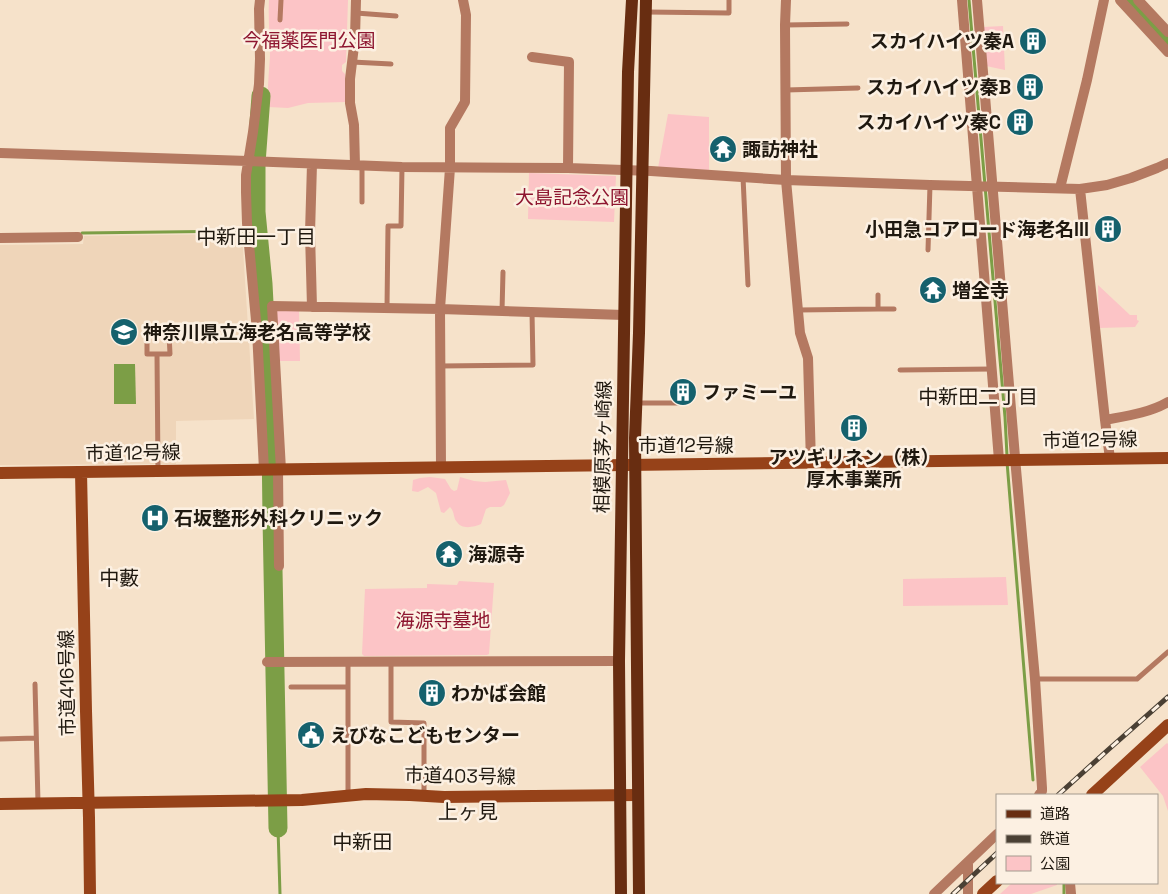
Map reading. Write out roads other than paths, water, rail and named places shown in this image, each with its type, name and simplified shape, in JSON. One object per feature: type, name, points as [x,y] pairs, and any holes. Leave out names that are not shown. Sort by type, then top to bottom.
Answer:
[{"type":"main road","name":"相模原茅ヶ崎線","points":[[621,894],[619,661],[628,72],[632,0]]},
{"type":"main road","name":"相模原茅ヶ崎線","points":[[639,894],[636,403],[646,6]]},
{"type":"street","points":[[260,0],[259,84],[253,132],[254,161],[246,192],[247,223],[273,470],[279,566]]},
{"type":"street","points":[[356,0],[350,103],[359,165]]},
{"type":"street","points":[[441,467],[440,309],[450,168],[450,128],[465,102],[466,16],[463,0]]},
{"type":"street","points":[[786,0],[784,25],[786,180],[800,334],[808,358],[811,463]]},
{"type":"street","points":[[962,0],[985,187],[1007,460]]},
{"type":"street","points":[[977,0],[992,369],[1007,460],[1036,679],[1042,788],[1039,794]]},
{"type":"street","points":[[1060,188],[1104,0]]},
{"type":"street","points":[[1120,0],[1168,52]]},
{"type":"street","points":[[1138,0],[1168,32]]},
{"type":"street","points":[[532,57],[569,62],[568,168]]},
{"type":"street","points":[[0,153],[402,167],[568,168],[786,180],[1080,189],[1107,185],[1131,178],[1168,163]]},
{"type":"street","points":[[312,164],[310,233],[312,307]]},
{"type":"street","points":[[1080,189],[1110,459]]},
{"type":"street","points":[[0,238],[78,237]]},
{"type":"street","points":[[273,470],[272,306],[624,315]]},
{"type":"street","points":[[1105,420],[1157,408],[1168,402]]},
{"type":"street","name":"市道12号線","points":[[0,473],[1168,458]]},
{"type":"street","name":"市道416号線","points":[[81,472],[90,894]]},
{"type":"street","points":[[272,661],[619,661]]},
{"type":"street","points":[[1093,794],[1168,725]]},
{"type":"street","name":"市道403号線","points":[[0,804],[319,799],[366,794],[444,797],[638,795]]},
{"type":"street","points":[[934,894],[996,835]]},
{"type":"street","points":[[968,862],[968,894]]},
{"type":"street","points":[[983,894],[996,882]]},
{"type":"lane","points":[[280,0],[280,20]]},
{"type":"lane","points":[[646,6],[729,13],[729,0]]},
{"type":"lane","points":[[356,13],[396,16]]},
{"type":"lane","points":[[784,25],[847,24]]},
{"type":"lane","points":[[352,62],[392,64]]},
{"type":"lane","points":[[786,90],[858,88]]},
{"type":"lane","points":[[359,165],[362,202]]},
{"type":"lane","points":[[387,309],[388,226],[401,226],[402,167]]},
{"type":"lane","points":[[743,177],[748,285]]},
{"type":"lane","points":[[928,250],[930,185]]},
{"type":"lane","points":[[502,311],[503,272]]},
{"type":"lane","points":[[878,295],[878,309]]},
{"type":"lane","points":[[798,310],[894,309]]},
{"type":"lane","points":[[440,366],[532,365],[532,312]]},
{"type":"lane","points":[[147,334],[170,334],[170,354],[157,354],[147,354],[147,334]]},
{"type":"lane","points":[[157,354],[158,471]]},
{"type":"lane","points":[[900,370],[992,369]]},
{"type":"lane","points":[[636,403],[686,403]]},
{"type":"lane","points":[[1036,679],[1137,679],[1168,652]]},
{"type":"lane","points":[[348,661],[348,796]]},
{"type":"lane","points":[[391,661],[391,722],[424,722],[424,796]]},
{"type":"lane","points":[[35,684],[38,804]]},
{"type":"lane","points":[[291,687],[348,687]]},
{"type":"lane","points":[[0,739],[36,738]]},
{"type":"waterway","points":[[969,0],[1007,456]]},
{"type":"waterway","points":[[1130,0],[1168,42]]},
{"type":"waterway","points":[[261,96],[256,163],[256,212],[263,284],[271,437],[278,828]]},
{"type":"waterway","points":[[82,233],[243,231]]},
{"type":"waterway","points":[[1007,462],[1033,780]]},
{"type":"waterway","points":[[278,828],[280,894]]},
{"type":"waterway","points":[[1064,884],[1064,894]]},
{"type":"railway","points":[[1059,794],[1168,697]]},
{"type":"railway","points":[[953,894],[996,854]]},
{"type":"place","name":"スカイハイツ秦A","points":[[1033,41]]},
{"type":"place","name":"スカイハイツ秦B","points":[[1030,87]]},
{"type":"place","name":"スカイハイツ秦C","points":[[1020,122]]},
{"type":"place","name":"諏訪神社","points":[[723,149]]},
{"type":"place","name":"小田急コアロード海老名III","points":[[1108,229]]},
{"type":"place","name":"増全寺","points":[[933,290]]},
{"type":"place","name":"神奈川県立海老名高等学校","points":[[124,332]]},
{"type":"place","name":"ファミーユ","points":[[683,392]]},
{"type":"place","name":"アツギリネン（株） 厚木事業所","points":[[854,428]]},
{"type":"place","name":"石坂整形外科クリニック","points":[[155,518]]},
{"type":"place","name":"海源寺","points":[[449,554]]},
{"type":"place","name":"わかば会館","points":[[432,693]]},
{"type":"place","name":"えびなこどもセンター","points":[[311,735]]},
{"type":"district","name":"中新田一丁目","points":[[256,237]]},
{"type":"district","name":"中新田二丁目","points":[[978,397]]},
{"type":"district","name":"中藪","points":[[119,578]]},
{"type":"district","name":"上ヶ見","points":[[468,812]]},
{"type":"district","name":"中新田","points":[[362,842]]},
{"type":"park label","name":"今福薬医門公園","points":[[309,40]]},
{"type":"park label","name":"大島記念公園","points":[[572,197]]},
{"type":"park label","name":"海源寺墓地","points":[[443,620]]}]
